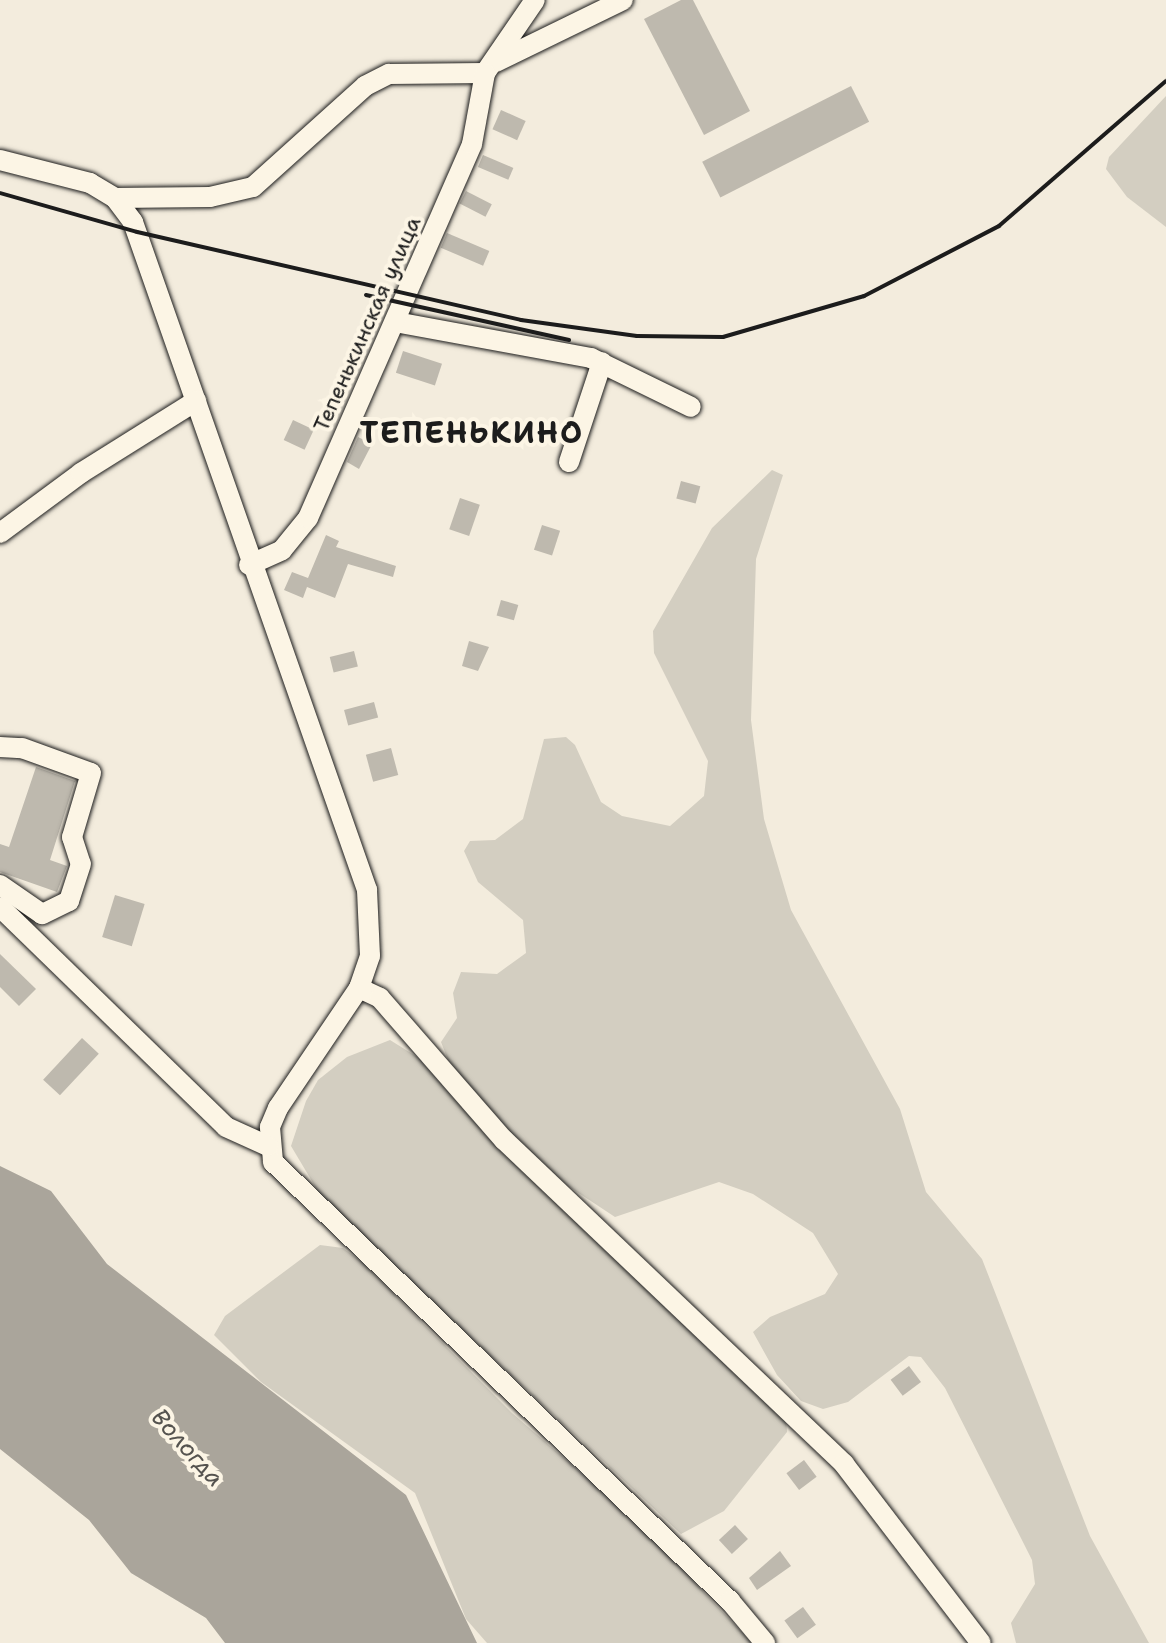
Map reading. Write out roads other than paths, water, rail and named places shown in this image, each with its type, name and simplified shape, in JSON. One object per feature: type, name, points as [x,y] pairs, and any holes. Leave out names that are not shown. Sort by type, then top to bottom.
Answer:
[{"type":"street","points":[[490,68],[535,0]]},
{"type":"street","points":[[115,198],[233,194],[278,171],[365,86],[389,74],[490,68],[623,0]]},
{"type":"street","name":"Тепенькинская улица","points":[[249,565],[282,550],[308,518],[472,144],[490,68]]},
{"type":"street","points":[[0,160],[90,183],[115,198],[137,232],[249,565],[367,890],[370,956],[359,988],[278,1108],[268,1146]]},
{"type":"street","points":[[395,322],[602,362],[691,407]]},
{"type":"street","points":[[569,462],[602,362]]},
{"type":"street","points":[[0,533],[81,473],[196,401]]},
{"type":"street","points":[[0,747],[22,748],[91,773],[72,837],[81,864],[69,901],[42,914],[0,885]]},
{"type":"street","points":[[0,907],[226,1127],[268,1146],[284,1177],[730,1601],[765,1643]]},
{"type":"street","points":[[359,988],[380,998],[504,1140],[844,1464],[981,1643]]},
{"type":"water","name":"Вологда","points":[[0,1166],[51,1191],[107,1264],[406,1495],[477,1643],[225,1643],[206,1618],[131,1573],[89,1520],[0,1449]]},
{"type":"railway","points":[[0,193],[137,232],[521,320],[637,336],[723,337],[864,296],[999,226],[1166,81]]},
{"type":"railway","points":[[366,295],[569,340]]},
{"type":"district","name":"ТЕПЕНЬКИНО","points":[[472,433]]}]
